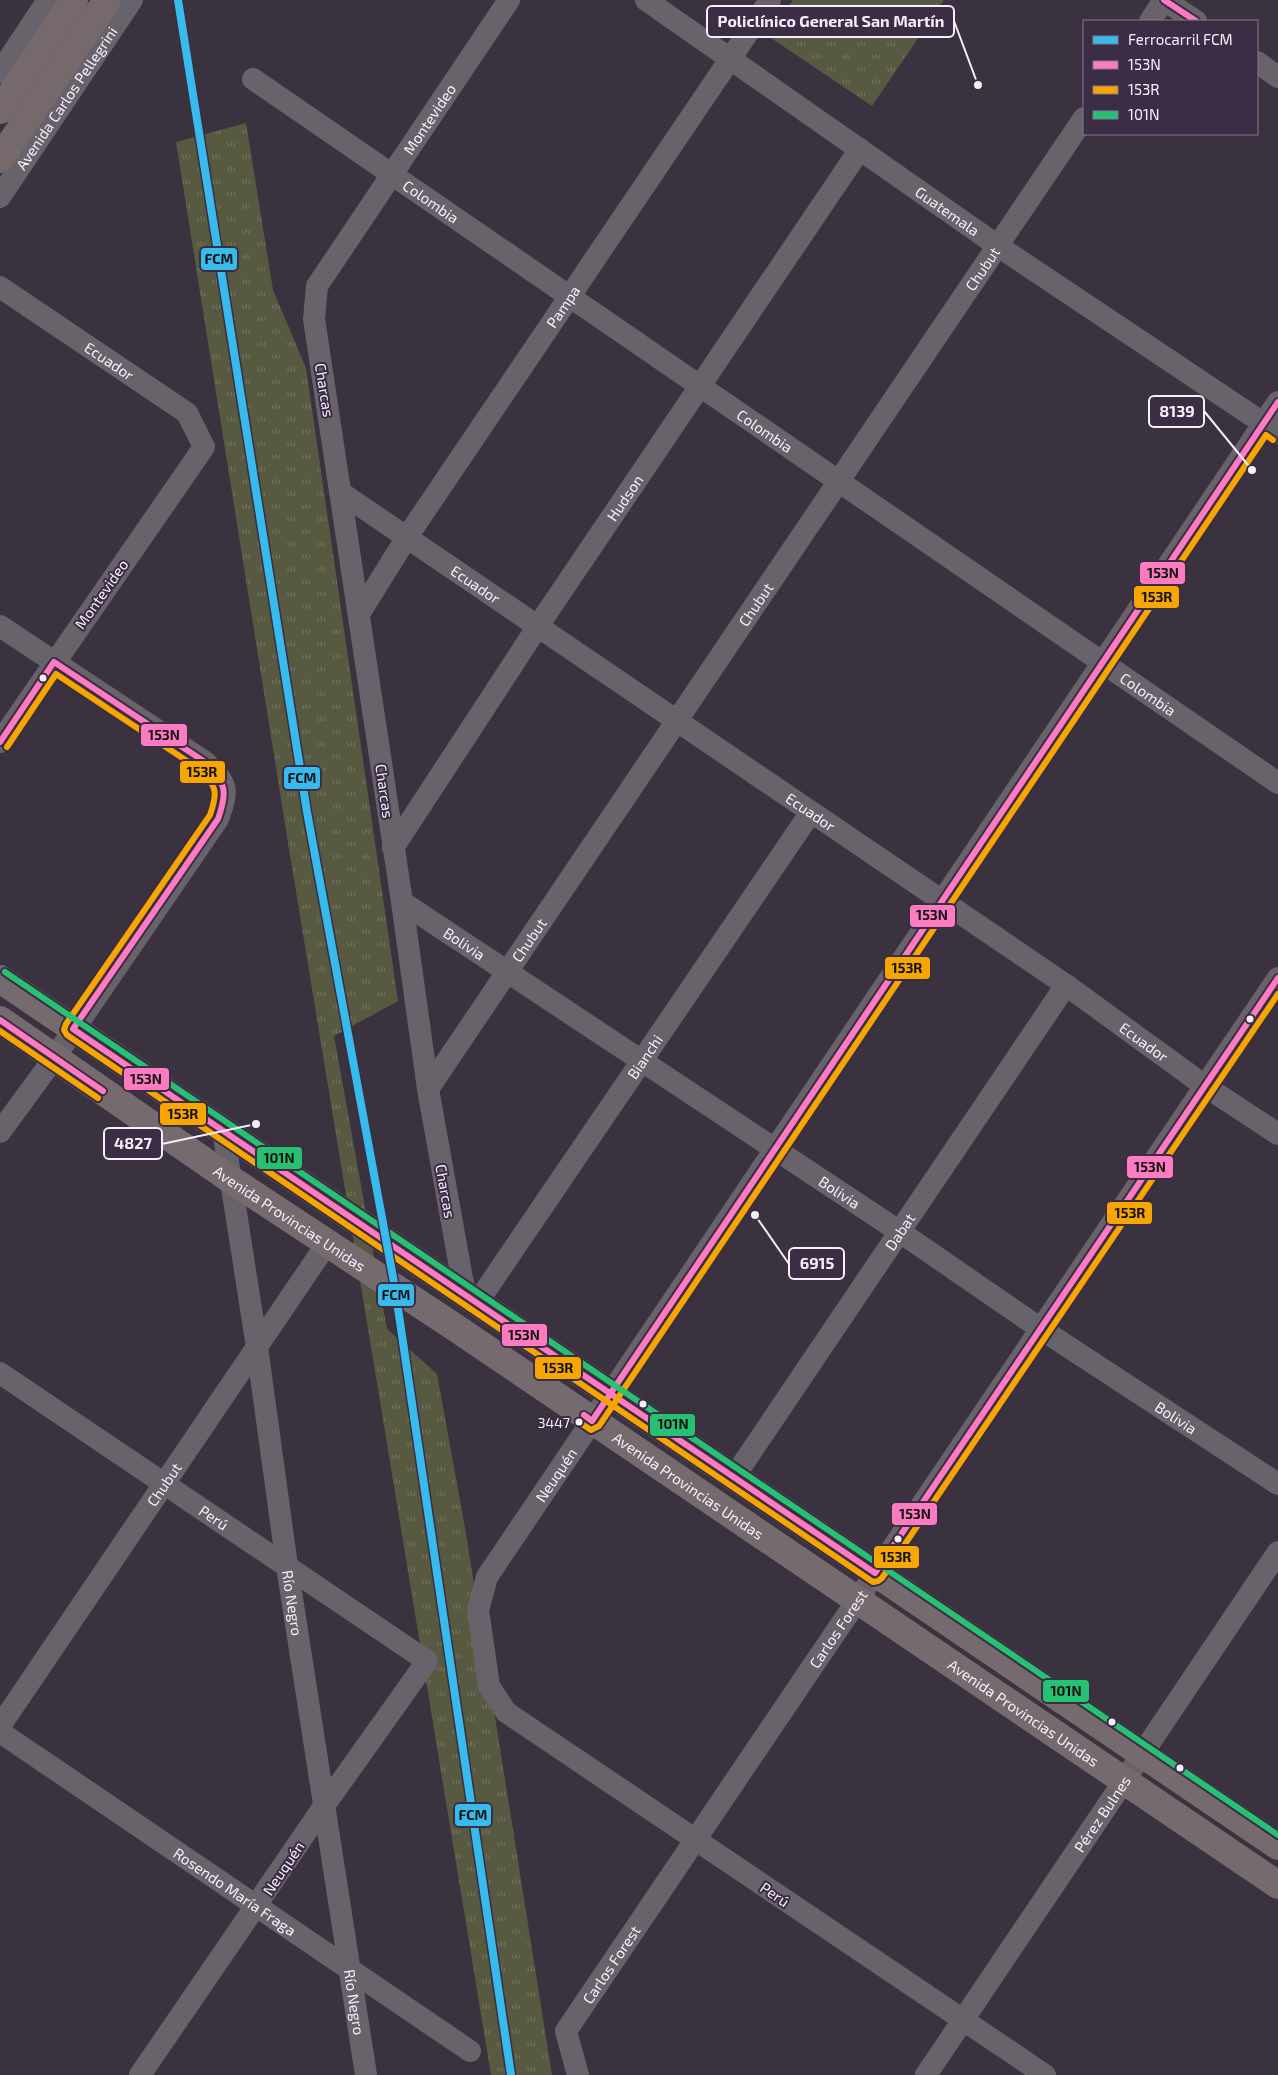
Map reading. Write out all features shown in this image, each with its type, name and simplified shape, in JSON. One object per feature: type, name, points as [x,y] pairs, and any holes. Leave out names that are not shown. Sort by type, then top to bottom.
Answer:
[{"type":"highway","points":[[0,110],[53,12],[74,0]]},
{"type":"highway","points":[[0,159],[76,47],[125,0]]},
{"type":"main road","points":[[0,979],[1278,1846]]},
{"type":"main road","name":"Avenida Provincias Unidas","points":[[0,1020],[230,1179],[328,1242],[1278,1885]]},
{"type":"street","name":"Avenida Carlos Pellegrini","points":[[0,197],[125,0]]},
{"type":"street","name":"Montevideo","points":[[317,286],[509,0]]},
{"type":"street","name":"Guatemala","points":[[646,0],[998,246],[1271,428]]},
{"type":"street","name":"Pampa","points":[[359,614],[407,537],[770,0]]},
{"type":"street","points":[[1151,20],[1164,0],[1194,20]]},
{"type":"street","points":[[0,72],[53,12]]},
{"type":"street","points":[[1258,63],[1278,77]]},
{"type":"street","name":"Colombia","points":[[253,78],[1278,783]]},
{"type":"street","name":"Chubut","points":[[428,1090],[1083,119]]},
{"type":"street","name":"Hudson","points":[[393,848],[538,626],[860,149]]},
{"type":"street","name":"Charcas","points":[[317,286],[314,319],[402,902],[428,1090],[471,1299]]},
{"type":"street","name":"Ecuador","points":[[0,287],[187,413],[204,448]]},
{"type":"street","name":"Neuquén","points":[[506,1712],[490,1686],[478,1610],[487,1577],[1102,663],[1271,428],[1278,402]]},
{"type":"street","name":"Montevideo","points":[[0,742],[204,448]]},
{"type":"street","name":"Ecuador","points":[[340,492],[942,901],[1066,986],[1205,1086],[1278,1134]]},
{"type":"street","points":[[0,626],[205,762],[221,778],[226,797],[218,819],[55,1057],[0,1132]]},
{"type":"street","name":"Bianchi","points":[[471,1299],[642,1061],[811,812]]},
{"type":"street","name":"Bolivia","points":[[402,902],[900,1232],[1040,1329],[1278,1484]]},
{"type":"street","name":"Carlos Forest","points":[[578,2075],[566,2031],[1278,978]]},
{"type":"street","name":"Dabat","points":[[734,1477],[1066,986]]},
{"type":"street","name":"Río Negro","points":[[223,1130],[257,1347],[287,1566],[366,2075]]},
{"type":"street","name":"Chubut","points":[[0,1726],[328,1242]]},
{"type":"street","name":"Perú","points":[[0,1373],[427,1661]]},
{"type":"street","name":"Pérez Bulnes","points":[[926,2075],[1278,1552]]},
{"type":"street","name":"Neuquén","points":[[140,2075],[324,1806],[427,1661]]},
{"type":"street","name":"Perú","points":[[506,1712],[1045,2075]]},
{"type":"street","name":"Rosendo María Fraga","points":[[0,1732],[470,2051]]},
{"type":"green space","points":[[793,0],[944,0],[872,106],[768,36]]},
{"type":"green space","points":[[869,0],[921,0],[904,24]]},
{"type":"green space","points":[[246,123],[273,290],[306,368],[398,1001],[334,1036],[387,1329],[437,1374],[465,1528],[552,2075],[491,2075],[289,849],[176,142]]},
{"type":"rail line","name":"FCM","points":[[178,0],[307,812],[395,1288],[511,2075]]},
{"type":"transit line","name":"153N","points":[[1164,0],[1194,20]]},
{"type":"transit line","name":"153N","points":[[584,1415],[592,1421],[1278,402]]},
{"type":"transit line","name":"153R","points":[[579,1422],[591,1430],[599,1426],[1266,435],[1273,440]]},
{"type":"transit line","name":"153N","points":[[0,742],[54,662],[205,762],[217,776],[223,788],[223,801],[218,819],[73,1029],[875,1573],[1278,978]]},
{"type":"transit line","name":"153R","points":[[7,747],[56,674],[199,769],[209,780],[214,790],[215,795],[210,815],[66,1024],[64,1030],[67,1035],[873,1582],[882,1578],[1278,994]]},
{"type":"transit line","name":"101N","points":[[5,972],[1278,1835]]},
{"type":"transit line","name":"153N","points":[[0,1020],[103,1091]]},
{"type":"transit line","name":"153R","points":[[0,1031],[98,1098]]},
{"type":"place","name":"Policlínico General San Martín","points":[[978,85]]},
{"type":"place","name":"8139","points":[[1252,470]]},
{"type":"place","name":"4827","points":[[256,1124]]},
{"type":"place","name":"6915","points":[[755,1215]]},
{"type":"place","name":"3447","points":[[579,1422]]}]
